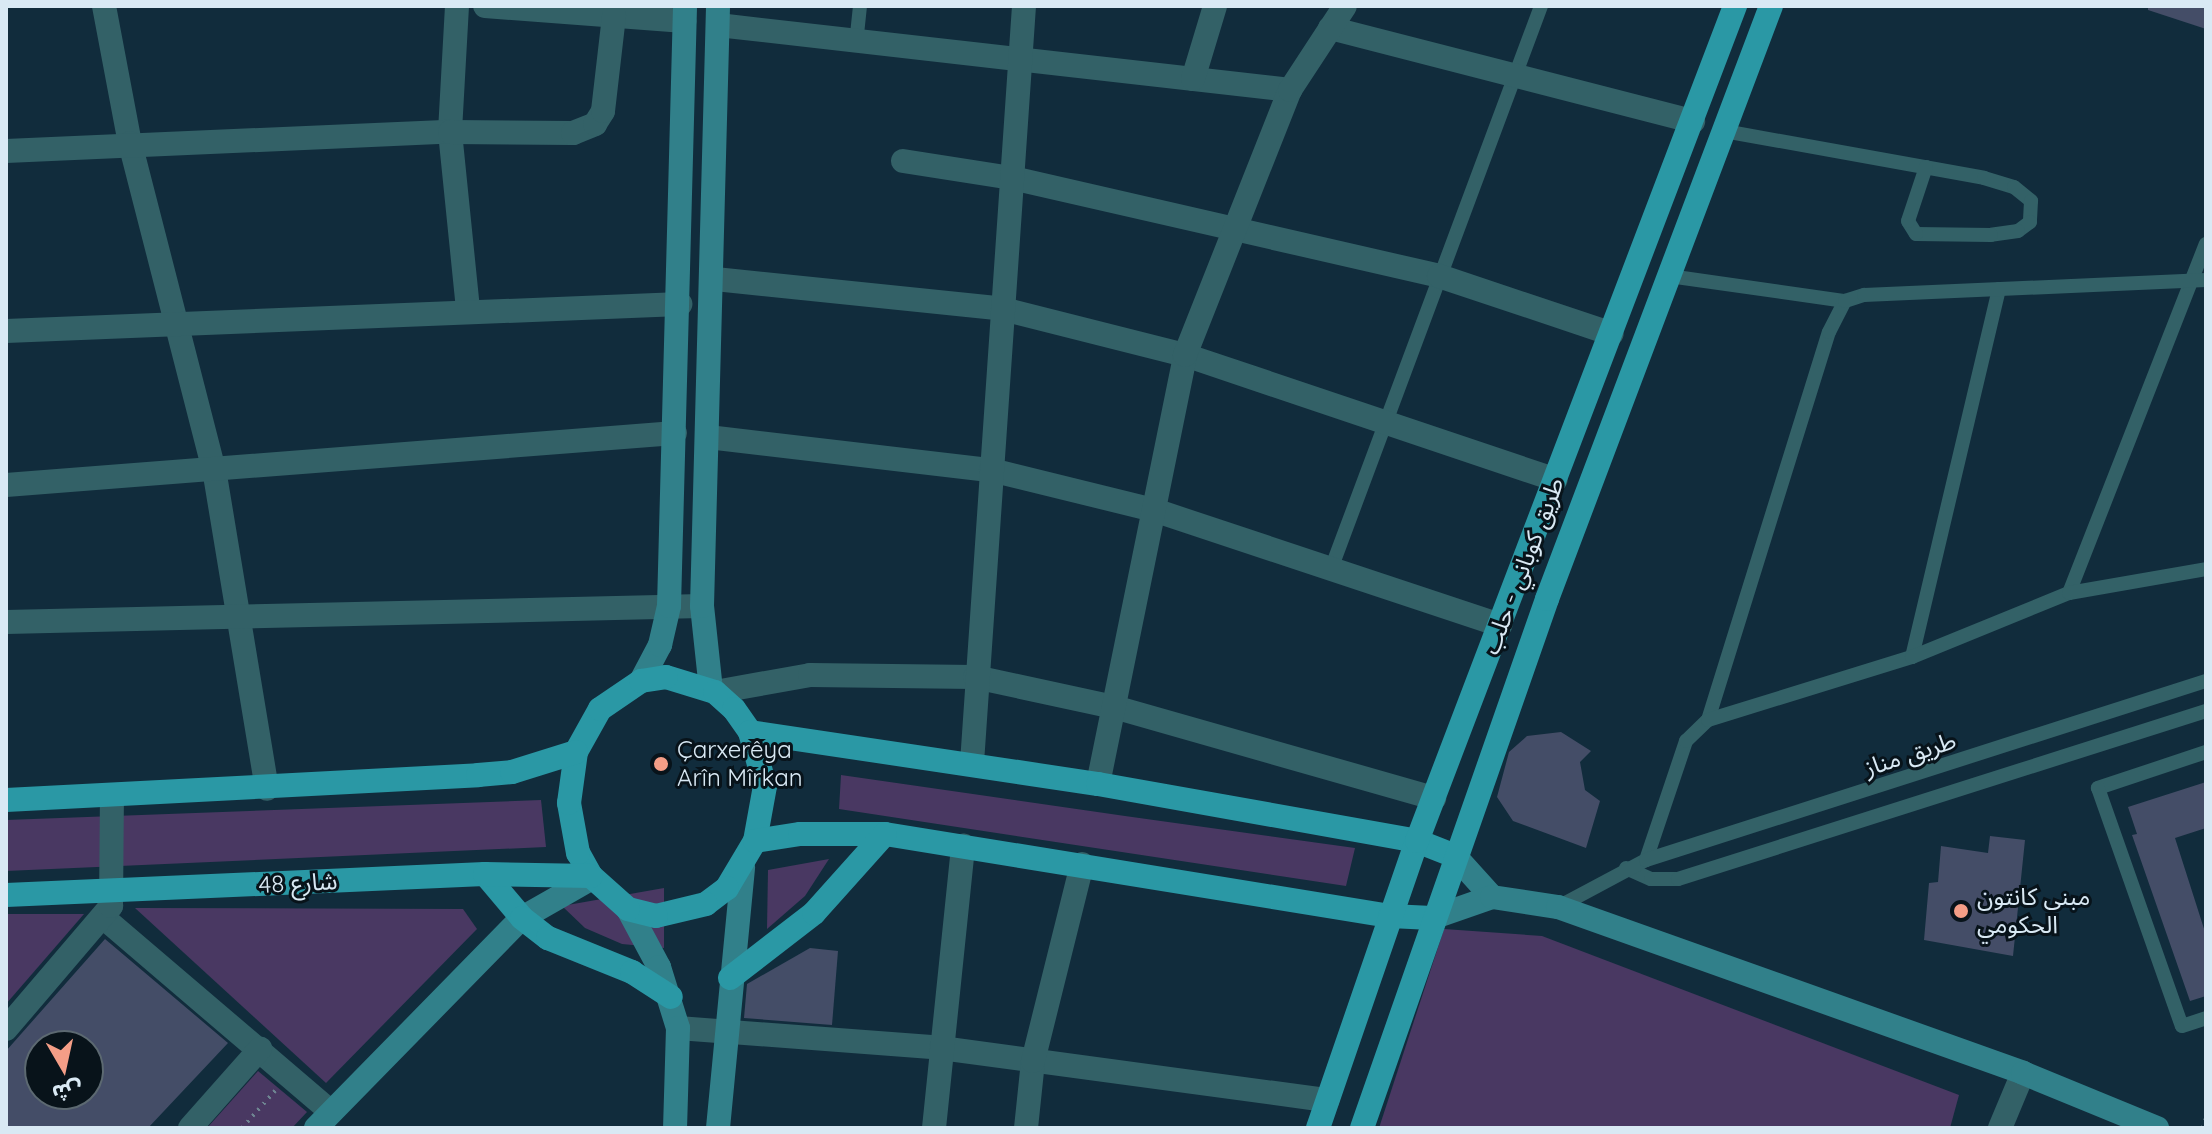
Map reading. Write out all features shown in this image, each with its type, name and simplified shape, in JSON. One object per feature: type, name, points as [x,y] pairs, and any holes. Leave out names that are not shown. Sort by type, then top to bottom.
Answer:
[{"type":"main road","name":"طريق كوباني - حلب","points":[[1318,1128],[1417,841],[1735,6]]},
{"type":"main road","name":"طريق كوباني - حلب","points":[[1362,1128],[1432,918],[1771,6]]},
{"type":"main road","points":[[1709,80],[1740,90]]},
{"type":"main road","points":[[666,677],[713,691],[750,732],[765,786],[755,841],[743,867],[706,904],[682,914],[656,916],[628,909],[591,877],[572,829],[570,790],[576,752],[600,709],[641,681],[666,677]]},
{"type":"main road","points":[[750,732],[1098,784],[1417,841],[1455,856]]},
{"type":"main road","points":[[6,800],[267,789],[512,772],[576,752]]},
{"type":"main road","points":[[755,841],[800,834],[885,834],[1390,916],[1432,918]]},
{"type":"main road","points":[[730,978],[814,913],[885,834]]},
{"type":"main road","points":[[485,874],[522,918],[548,938],[632,972],[671,997]]},
{"type":"main road","name":"48 شارع","points":[[6,895],[485,874],[591,877]]},
{"type":"street","points":[[104,6],[130,143],[214,469],[267,789]]},
{"type":"street","points":[[457,6],[450,132],[468,310]]},
{"type":"street","points":[[485,6],[614,16],[684,14],[680,304],[669,606],[660,645],[641,681]]},
{"type":"street","points":[[972,763],[975,677],[1024,6]]},
{"type":"street","points":[[1193,79],[1215,6]]},
{"type":"street","points":[[1098,784],[1185,355],[1290,90],[1345,6]]},
{"type":"street","points":[[6,151],[130,143],[450,132],[573,133],[595,124],[603,111],[614,16]]},
{"type":"street","points":[[1290,90],[856,44],[718,16],[715,279],[702,606],[713,691],[834,674],[975,677],[1114,707],[1434,798]]},
{"type":"street","points":[[1330,28],[1693,121]]},
{"type":"street","points":[[903,161],[1012,178],[1234,232],[1439,276],[1612,334]]},
{"type":"street","points":[[715,279],[1003,309],[1185,355],[1556,480]]},
{"type":"street","points":[[6,331],[177,326],[468,310],[680,304]]},
{"type":"street","points":[[6,485],[675,433]]},
{"type":"street","points":[[708,437],[991,470],[1154,510],[1500,625]]},
{"type":"street","points":[[6,622],[702,606]]},
{"type":"street","points":[[6,1029],[104,918],[114,890],[112,795]]},
{"type":"street","points":[[934,1128],[963,845]]},
{"type":"street","points":[[1455,856],[1492,897]]},
{"type":"street","points":[[1026,1128],[1033,1061],[1082,864]]},
{"type":"street","points":[[718,1128],[724,1033],[743,867]]},
{"type":"street","points":[[104,918],[289,1074],[323,1120],[522,918],[591,877]]},
{"type":"street","points":[[1432,918],[1492,897],[1558,907],[2023,1073],[2157,1128]]},
{"type":"street","points":[[628,909],[671,997],[678,1028],[675,1128]]},
{"type":"street","points":[[678,1028],[941,1048],[1328,1100]]},
{"type":"street","points":[[190,1128],[260,1049]]},
{"type":"street","points":[[2000,1128],[2023,1073]]},
{"type":"lane","points":[[856,44],[860,6]]},
{"type":"lane","points":[[1331,569],[1541,6]]},
{"type":"lane","points":[[1724,131],[1926,167],[2014,187],[2031,201],[2030,222],[2018,231],[1991,235],[1916,234],[1908,221],[1926,167]]},
{"type":"lane","points":[[2069,593],[2200,280],[2206,244]]},
{"type":"lane","points":[[1669,276],[1845,301],[1864,295],[2200,280]]},
{"type":"lane","points":[[1912,657],[1999,289]]},
{"type":"lane","points":[[1708,720],[1829,332],[1845,301]]},
{"type":"lane","points":[[1646,860],[1686,741],[1708,720],[1912,657],[2069,593],[2206,569]]},
{"type":"lane","name":"طريق مناز","points":[[1558,907],[1646,860],[2206,681]]},
{"type":"lane","name":"طريق مناز","points":[[1626,868],[1651,879],[1678,879],[2206,711]]},
{"type":"lane","points":[[2206,752],[2098,788],[2182,1026],[2206,1018]]},
{"type":"lane","points":[[1846,797],[1854,824]]},
{"type":"path","points":[[242,1128],[289,1074]]},
{"type":"path","points":[[2203,1128],[2206,1118]]},
{"type":"shaded area","points":[[841,775],[1355,848],[1346,886],[839,809]]},
{"type":"shaded area","points":[[541,800],[546,847],[6,871],[6,820]]},
{"type":"shaded area","points":[[829,859],[805,896],[767,929],[768,870]]},
{"type":"shaded area","points":[[664,888],[664,948],[622,944],[585,928],[562,906]]},
{"type":"shaded area","points":[[135,908],[463,909],[477,929],[326,1083]]},
{"type":"shaded area","points":[[6,914],[84,914],[6,1004]]},
{"type":"shaded area","points":[[1444,929],[1542,936],[1959,1095],[1950,1128],[1379,1128]]},
{"type":"shaded area","points":[[258,1071],[307,1112],[292,1128],[207,1128]]},
{"type":"building","points":[[2148,6],[2206,6],[2206,29],[2148,10]]},
{"type":"building","points":[[1561,732],[1591,751],[1580,762],[1585,790],[1600,801],[1586,848],[1513,821],[1497,797],[1509,752],[1527,736]]},
{"type":"building","points":[[2206,782],[2206,828],[2175,838],[2206,935],[2206,996],[2190,1001],[2132,835],[2137,834],[2128,807]]},
{"type":"building","points":[[1990,836],[2025,840],[2013,956],[1924,940],[1929,883],[1938,882],[1941,846],[1988,853]]},
{"type":"building","points":[[105,939],[228,1043],[148,1128],[6,1128],[6,1051],[24,1031],[24,1110],[104,1110],[104,1030],[25,1030]]},
{"type":"building","points":[[810,948],[838,951],[832,1025],[744,1018],[747,984]]},
{"type":"place","name":"Çarxerêya Arîn Mîrkan","points":[[661,764]]},
{"type":"place","name":"مبنى كانتون الحكومي","points":[[1961,911]]}]
